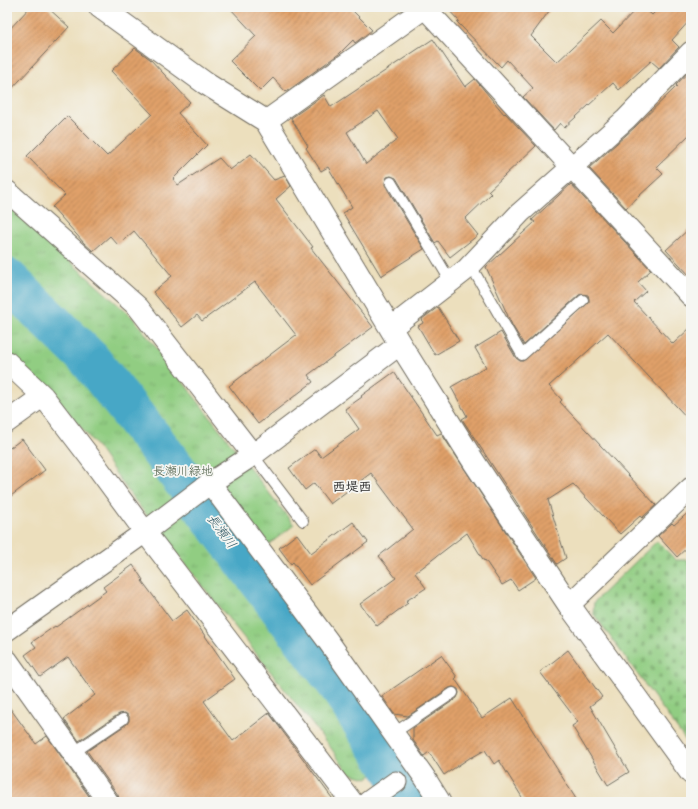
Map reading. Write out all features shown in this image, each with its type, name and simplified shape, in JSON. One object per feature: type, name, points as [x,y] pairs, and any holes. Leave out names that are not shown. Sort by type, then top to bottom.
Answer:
[{"type":"street","points":[[100,7],[204,83],[266,121],[395,336],[474,462],[569,605],[691,773]]},
{"type":"street","points":[[266,121],[426,7],[571,167],[687,285]]},
{"type":"street","points":[[7,630],[145,532],[207,485],[253,455],[395,336],[451,282],[471,266],[520,213],[626,119],[691,52]]},
{"type":"street","points":[[7,191],[138,306],[253,455]]},
{"type":"street","points":[[7,362],[43,396],[352,802]]},
{"type":"street","points":[[7,422],[43,396]]},
{"type":"street","points":[[207,485],[328,640],[394,733],[440,802]]},
{"type":"street","points":[[569,605],[691,488]]},
{"type":"street","points":[[7,660],[108,802]]},
{"type":"street","points":[[368,802],[396,782]]},
{"type":"lane","points":[[391,182],[451,282]]},
{"type":"lane","points":[[471,266],[522,355],[582,300]]},
{"type":"lane","points":[[253,455],[303,521]]},
{"type":"lane","points":[[394,733],[453,693]]},
{"type":"lane","points":[[73,753],[123,719]]},
{"type":"green space","name":"長瀬川緑地","points":[[7,205],[134,319],[294,525],[255,555],[360,703],[395,762],[367,778],[348,773],[331,748],[130,494],[98,448],[50,390],[7,351]]},
{"type":"green space","points":[[657,541],[676,560],[688,560],[691,606],[691,745],[689,745],[593,613],[594,602]]},
{"type":"building","points":[[30,7],[47,7],[69,27],[7,94],[7,32]]},
{"type":"building","points":[[229,7],[349,7],[372,30],[355,43],[353,40],[339,54],[286,92],[273,78],[260,91],[230,61],[256,36]]},
{"type":"building","points":[[446,7],[552,7],[531,36],[557,62],[601,21],[613,33],[638,7],[643,7],[652,15],[660,7],[691,7],[691,19],[672,40],[679,47],[659,68],[651,61],[619,90],[613,83],[564,128],[560,123],[554,130],[523,97],[533,88],[507,60],[501,67],[457,22],[459,21]]},
{"type":"building","points":[[433,39],[465,87],[475,79],[504,114],[505,113],[536,146],[488,191],[491,194],[465,219],[478,235],[450,257],[438,241],[435,243],[396,178],[391,176],[387,177],[385,185],[424,249],[381,276],[343,213],[352,207],[328,167],[321,171],[306,148],[308,146],[291,118],[324,95],[331,107]],"holes":[[[378,111],[398,139],[366,164],[347,132]]]},
{"type":"building","points":[[135,48],[150,59],[190,102],[178,113],[207,145],[173,179],[178,185],[219,158],[230,170],[251,154],[274,180],[285,176],[291,186],[276,199],[313,247],[311,248],[373,327],[308,375],[313,382],[258,424],[229,386],[296,335],[255,282],[202,321],[197,315],[182,327],[153,292],[172,276],[134,231],[118,245],[110,236],[93,251],[52,207],[65,195],[27,156],[67,116],[107,156],[152,114],[111,71]]},
{"type":"building","points":[[691,69],[691,133],[656,167],[663,174],[626,208],[589,168],[635,127],[677,86],[676,85]]},
{"type":"building","points":[[571,184],[651,270],[638,282],[646,291],[634,302],[673,344],[691,327],[691,422],[608,333],[549,386],[562,400],[560,402],[656,505],[642,518],[640,516],[620,534],[573,484],[548,500],[566,558],[557,564],[462,419],[467,416],[451,387],[486,367],[475,348],[501,332],[516,358],[523,361],[589,302],[588,295],[579,295],[524,345],[512,325],[486,267],[535,222],[532,220]]},
{"type":"building","points":[[691,227],[691,277],[666,250]]},
{"type":"building","points":[[438,307],[459,341],[435,355],[418,326],[423,323],[422,319]]},
{"type":"building","points":[[394,372],[437,435],[441,433],[536,578],[518,590],[511,580],[502,585],[485,560],[484,561],[467,533],[415,573],[426,588],[406,601],[408,603],[377,626],[360,604],[396,578],[379,556],[413,529],[371,473],[330,504],[314,483],[305,490],[289,468],[315,449],[321,457],[359,429],[345,409]]},
{"type":"building","points":[[22,439],[45,470],[7,499],[7,450]]},
{"type":"building","points":[[691,510],[691,544],[677,557],[658,536],[672,523],[674,525]]},
{"type":"building","points":[[353,522],[368,542],[310,585],[293,562],[291,564],[279,548],[297,534],[311,553]]},
{"type":"building","points":[[133,565],[143,580],[142,581],[172,621],[187,610],[235,679],[204,701],[233,741],[269,713],[335,802],[120,802],[118,795],[87,751],[127,724],[129,721],[129,716],[125,713],[119,714],[79,741],[64,719],[95,695],[68,657],[40,677],[25,655],[36,647],[32,642],[55,626],[56,627],[106,591],[103,587]]},
{"type":"building","points":[[568,650],[602,697],[590,706],[629,772],[608,785],[572,726],[578,722],[540,672]]},
{"type":"building","points":[[441,655],[457,677],[455,679],[482,718],[512,698],[578,802],[525,802],[499,760],[494,764],[485,750],[471,757],[444,775],[429,752],[424,756],[413,740],[413,728],[457,698],[459,693],[458,689],[453,687],[449,688],[408,716],[394,714],[382,696]]},
{"type":"building","points":[[7,704],[36,744],[47,736],[93,802],[7,802]]},
{"type":"waterway","name":"長瀬川","points":[[7,279],[89,359],[153,440],[338,684],[414,802]]},
{"type":"district","name":"西堤西","points":[[352,486]]}]
